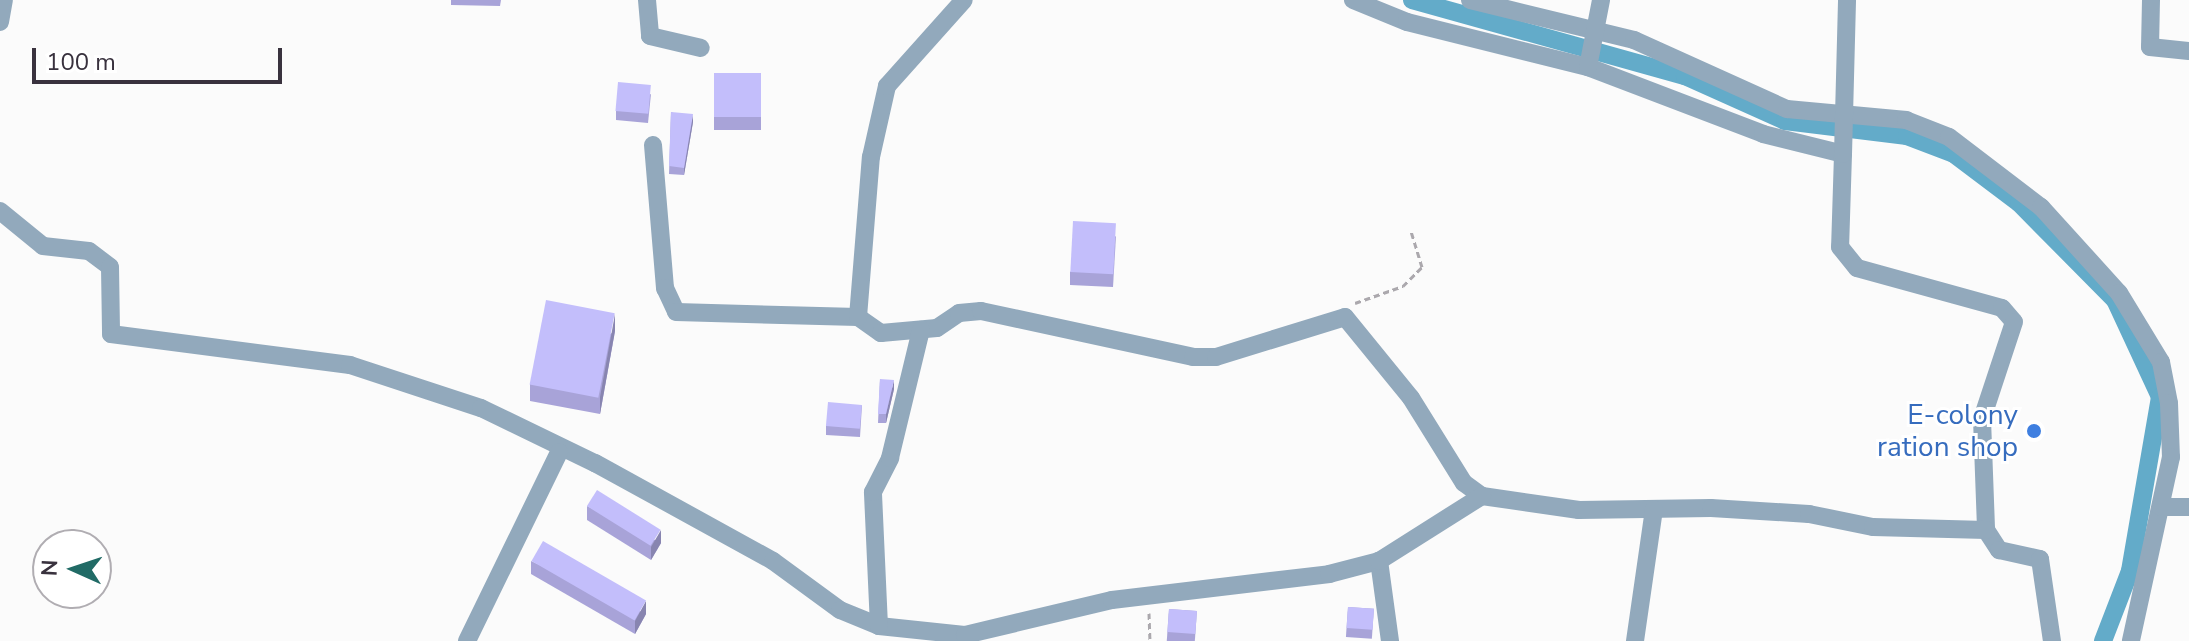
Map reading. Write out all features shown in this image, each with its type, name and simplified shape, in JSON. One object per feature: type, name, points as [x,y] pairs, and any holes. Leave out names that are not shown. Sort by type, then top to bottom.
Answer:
[{"type":"street","points":[[0,22],[4,0]]},
{"type":"street","points":[[647,0],[650,36],[701,48]]},
{"type":"street","points":[[858,317],[871,157],[887,86],[964,0]]},
{"type":"street","points":[[1353,0],[1407,22],[1588,67],[1763,134],[1843,154]]},
{"type":"street","points":[[1470,0],[1634,40],[1787,109],[1843,118],[1906,120],[1949,137],[2041,207],[2119,293],[2161,362],[2169,403],[2161,507],[2131,641]]},
{"type":"street","points":[[1588,67],[1598,31],[1601,0]]},
{"type":"street","points":[[1847,0],[1840,247],[1857,268],[2002,308],[2014,322],[1982,419],[1986,530],[1999,550],[2040,559],[2052,641]]},
{"type":"street","points":[[2151,0],[2150,47],[2189,51]]},
{"type":"street","points":[[653,145],[665,288],[676,312],[858,317],[881,333],[921,330],[981,311],[1216,357],[1336,317],[1352,323],[1464,483],[1482,496],[1579,510],[1654,509],[1986,530]]},
{"type":"street","points":[[0,211],[43,246],[89,251],[110,267],[111,334],[350,365],[515,422],[559,452],[595,463],[773,561],[840,610],[879,626],[965,638],[1148,596],[1329,574],[1379,561],[1482,496]]},
{"type":"street","points":[[879,626],[873,492],[890,458],[921,330]]},
{"type":"street","points":[[2169,403],[2189,403]]},
{"type":"street","points":[[467,641],[559,452]]},
{"type":"street","points":[[2161,507],[2189,507]]},
{"type":"street","points":[[1635,641],[1654,509]]},
{"type":"street","points":[[1379,561],[1390,641]]},
{"type":"path","points":[[1336,317],[1367,294],[1403,286],[1422,267],[1411,230]]},
{"type":"path","points":[[1148,596],[1150,641]]},
{"type":"building","points":[[714,73],[761,73],[761,117],[714,117]]},
{"type":"building","points":[[618,82],[651,85],[648,114],[615,111]]},
{"type":"building","points":[[671,112],[693,114],[684,168],[669,166]]},
{"type":"building","points":[[1073,221],[1116,223],[1113,274],[1070,272]]},
{"type":"building","points":[[546,300],[615,313],[598,398],[530,384]]},
{"type":"building","points":[[880,379],[894,380],[886,414],[878,414]]},
{"type":"building","points":[[828,402],[862,405],[860,429],[826,426]]},
{"type":"building","points":[[597,490],[661,530],[651,546],[587,506]]},
{"type":"building","points":[[543,541],[646,600],[635,620],[532,561]]},
{"type":"building","points":[[1348,607],[1374,609],[1372,630],[1347,628]]},
{"type":"building","points":[[1169,609],[1197,611],[1195,634],[1167,632]]},
{"type":"waterway","points":[[1412,0],[1685,76],[1785,121],[1907,136],[1954,154],[2019,203],[2115,300],[2160,397],[2130,571],[2103,641]]},
{"type":"place","name":"E-colony ration shop","points":[[2034,431]]}]
